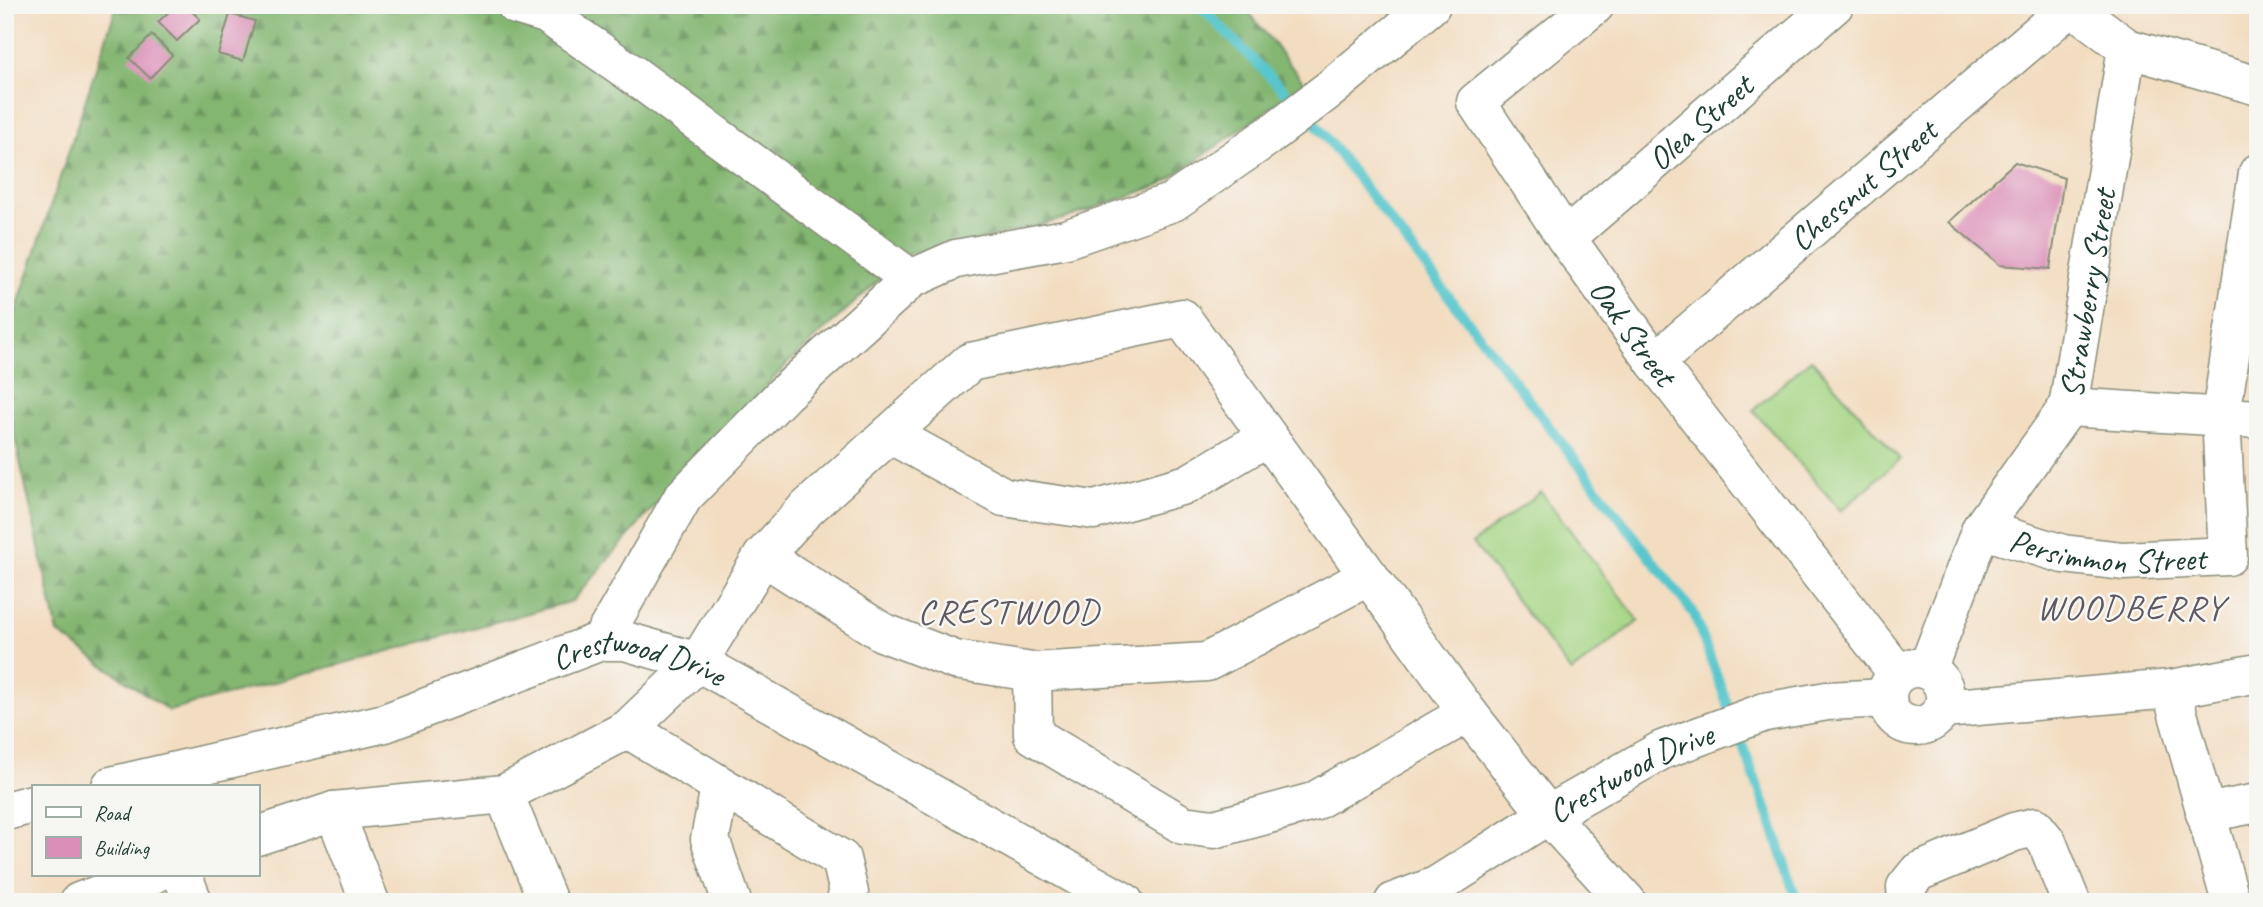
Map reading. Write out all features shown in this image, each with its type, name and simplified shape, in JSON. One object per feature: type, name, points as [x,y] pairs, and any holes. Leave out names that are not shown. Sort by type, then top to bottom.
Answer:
[{"type":"street","points":[[516,5],[546,14],[631,73],[911,279]]},
{"type":"street","points":[[601,641],[683,497],[785,393],[911,279],[956,259],[1066,239],[1173,202],[1267,137],[1330,89],[1431,5]]},
{"type":"street","name":"Oak Street","points":[[1595,5],[1476,102],[1566,237],[1655,362],[1904,681]]},
{"type":"street","name":"Olea Street","points":[[1566,237],[1834,5]]},
{"type":"street","points":[[2070,6],[2127,48],[2258,86]]},
{"type":"street","name":"Chessnut Street","points":[[1655,362],[2070,6]]},
{"type":"street","name":"Strawberry Street","points":[[1904,681],[1981,528],[2068,407],[2127,48]]},
{"type":"street","name":"Persimmon Street","points":[[1981,528],[2063,554],[2123,561],[2228,556],[2258,173]]},
{"type":"street","points":[[259,835],[334,811],[503,794],[628,729],[698,662],[763,556],[804,511],[970,362],[1182,318],[1468,713],[1548,815],[1624,901]]},
{"type":"street","points":[[2068,407],[2239,417]]},
{"type":"street","points":[[890,434],[1004,496],[1094,510],[1188,484],[1267,437]]},
{"type":"street","points":[[763,556],[881,632],[955,660],[1032,672],[1207,662],[1369,576]]},
{"type":"street","name":"Crestwood Drive","points":[[115,785],[385,723],[601,641],[625,641],[698,662],[1124,902]]},
{"type":"street","points":[[1032,672],[1032,735],[1183,825],[1214,829],[1313,802],[1468,713]]},
{"type":"street","points":[[1943,709],[2171,689],[2258,673]]},
{"type":"street","points":[[1939,679],[1945,694],[1943,709],[1933,721],[1919,726],[1903,723],[1892,713],[1904,681],[1939,679]]},
{"type":"street","name":"Crestwood Drive","points":[[1394,902],[1436,886],[1548,815],[1662,750],[1765,712],[1828,701],[1904,681]]},
{"type":"street","points":[[2171,689],[2231,902]]},
{"type":"street","points":[[628,729],[841,859],[849,893],[845,902]]},
{"type":"street","points":[[720,787],[710,839],[732,902]]},
{"type":"street","points":[[503,794],[548,902]]},
{"type":"street","points":[[2205,813],[2258,803]]},
{"type":"street","points":[[5,811],[32,804]]},
{"type":"street","points":[[334,811],[370,902]]},
{"type":"street","points":[[1907,902],[1906,887],[1918,872],[2014,832],[2035,827],[2046,842],[2071,902]]},
{"type":"street","points":[[79,902],[149,876]]},
{"type":"street","points":[[183,876],[193,902]]},
{"type":"green space","points":[[117,5],[1243,5],[1305,84],[1162,184],[1067,218],[963,244],[908,254],[788,363],[678,479],[572,601],[169,711],[58,633],[5,393],[5,344]]},
{"type":"green space","points":[[1811,359],[1900,459],[1841,511],[1753,410]]},
{"type":"green space","points":[[1541,492],[1639,621],[1571,672],[1473,543]]},
{"type":"building","points":[[176,5],[185,5],[200,19],[177,41],[158,22]]},
{"type":"building","points":[[230,14],[255,21],[243,61],[218,54]]},
{"type":"building","points":[[152,35],[172,55],[150,78],[129,58]]},
{"type":"building","points":[[2015,162],[2064,178],[2050,269],[2000,265],[1949,222]]},
{"type":"waterway","points":[[1199,5],[1311,118],[1694,614],[1774,830],[1797,902]]},
{"type":"district","name":"WOODBERRY","points":[[2131,607]]},
{"type":"district","name":"CRESTWOOD","points":[[1009,611]]}]
